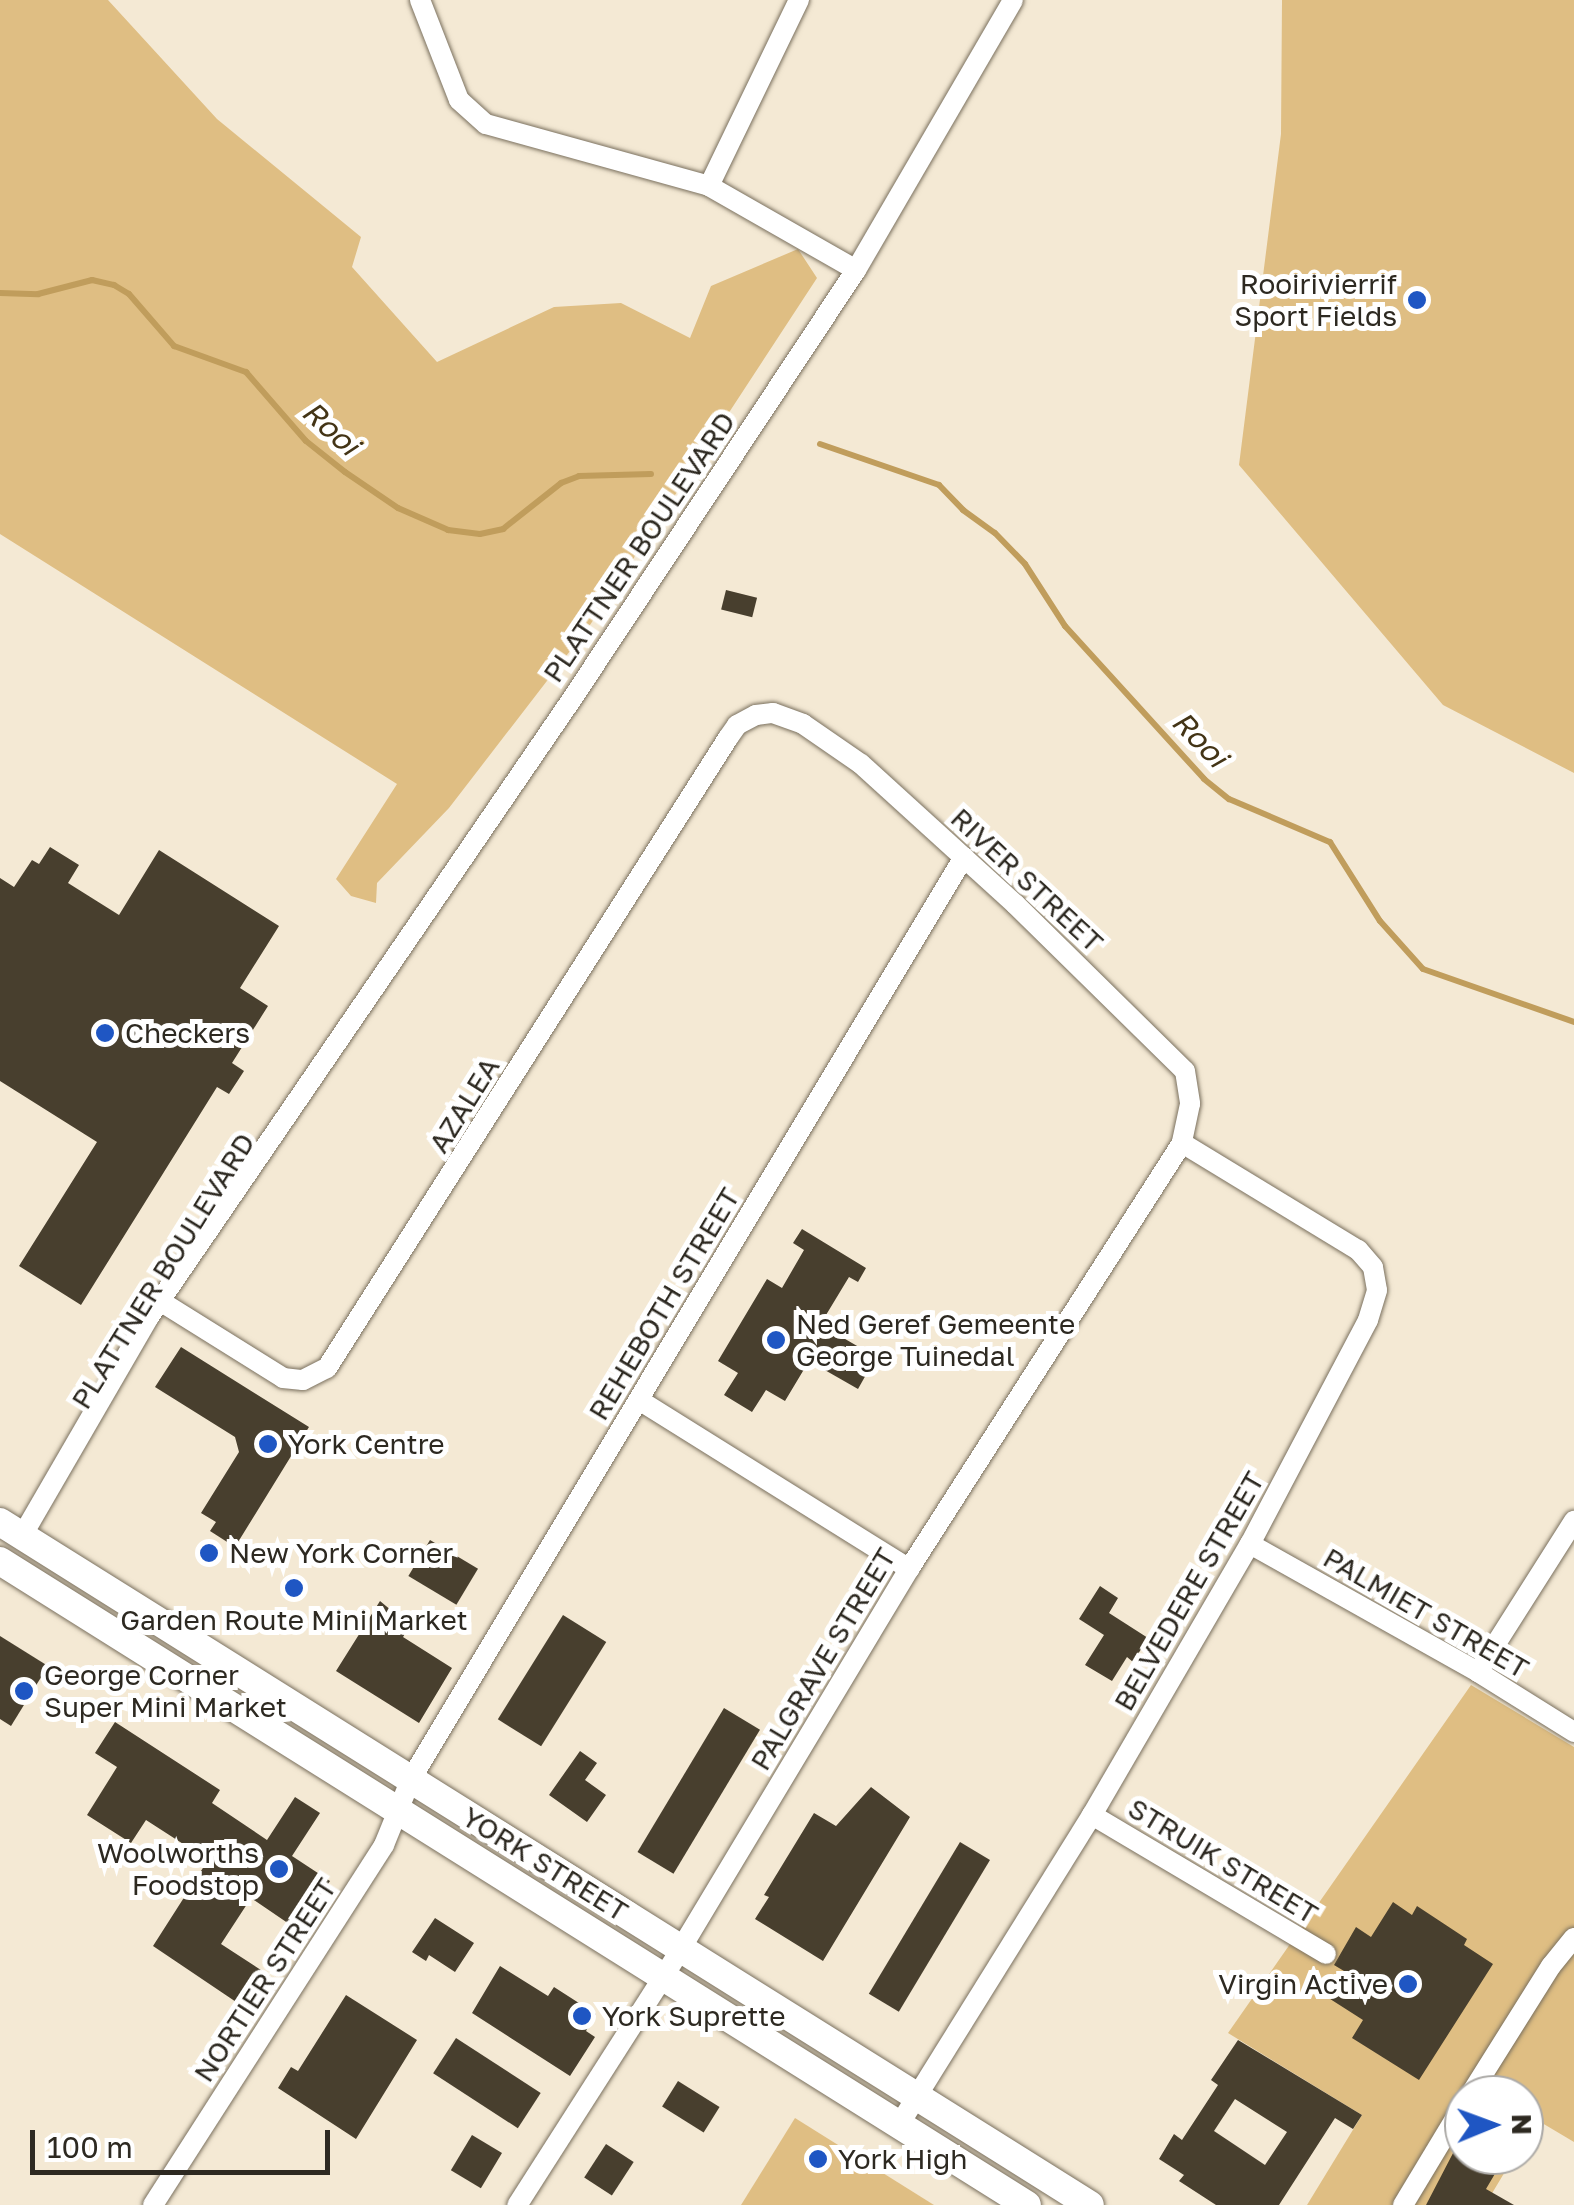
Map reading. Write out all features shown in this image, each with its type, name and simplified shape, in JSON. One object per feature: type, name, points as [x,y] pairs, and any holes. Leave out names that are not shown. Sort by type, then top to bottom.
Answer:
[{"type":"main road","name":"YORK STREET","points":[[11,1529],[1090,2205]]},
{"type":"main road","name":"YORK STREET","points":[[0,1561],[1027,2205]]},
{"type":"street","points":[[420,0],[459,100],[486,124],[709,186],[856,270]]},
{"type":"street","points":[[709,186],[799,0]]},
{"type":"street","name":"PLATTNER BOULEVARD","points":[[11,1529],[72,1453],[93,1435],[165,1305],[268,1137],[290,1112],[856,270],[1013,0]]},
{"type":"street","name":"RIVER STREET","points":[[756,715],[788,718],[820,734],[861,764],[964,857],[1185,1070],[1190,1104],[1182,1143]]},
{"type":"street","name":"AZALEA","points":[[165,1305],[283,1378],[303,1380],[328,1368],[728,738],[738,725],[756,715]]},
{"type":"street","name":"REHEBOTH STREET","points":[[411,1779],[964,857]]},
{"type":"street","name":"BELVEDERE STREET","points":[[899,2125],[1092,1815],[1250,1544],[1368,1320],[1377,1290],[1373,1267],[1358,1250],[1182,1143]]},
{"type":"street","name":"PALGRAVE STREET","points":[[516,2205],[682,1949],[909,1568],[1182,1143]]},
{"type":"street","points":[[638,1400],[909,1568]]},
{"type":"street","points":[[1478,1672],[1574,1522]]},
{"type":"street","name":"PALMIET STREET","points":[[1250,1544],[1478,1672],[1574,1732]]},
{"type":"street","name":"NORTIER STREET","points":[[153,2205],[384,1844],[411,1779]]},
{"type":"street","name":"STRUIK STREET","points":[[1092,1815],[1326,1954]]},
{"type":"street","points":[[1483,2075],[1551,1966],[1574,1938]]},
{"type":"street","points":[[1402,2205],[1444,2137]]},
{"type":"shaded area","points":[[0,0],[108,0],[217,119],[361,237],[352,267],[437,362],[554,307],[621,303],[690,338],[711,286],[798,249],[817,278],[590,625],[449,808],[377,883],[376,903],[351,896],[336,879],[397,784],[0,534]]},
{"type":"shaded area","name":"Rooirivierrif Sport Fields","points":[[1282,0],[1574,0],[1574,773],[1443,705],[1239,465],[1281,134]]},
{"type":"shaded area","points":[[1471,1685],[1574,1747],[1574,2142],[1544,2124],[1544,2075],[1444,2075],[1444,2175],[1503,2175],[1485,2205],[1307,2205],[1362,2115],[1228,2033]]},
{"type":"shaded area","name":"York High","points":[[795,2118],[934,2205],[741,2205]]},
{"type":"building","points":[[726,590],[757,598],[752,617],[721,609]]},
{"type":"building","points":[[50,847],[79,865],[68,883],[119,915],[159,850],[279,926],[240,988],[268,1006],[232,1063],[244,1071],[229,1094],[217,1087],[81,1305],[19,1266],[97,1142],[0,1081],[0,878],[14,887],[32,860],[39,864]]},
{"type":"building","name":"Ned Geref Gemeente George Tuinedal","points":[[802,1229],[866,1268],[858,1282],[849,1277],[826,1315],[834,1320],[828,1329],[876,1357],[858,1389],[809,1361],[785,1401],[766,1390],[752,1412],[724,1395],[738,1373],[718,1361],[767,1279],[782,1288],[804,1250],[793,1243]]},
{"type":"building","name":"York Centre","points":[[181,1347],[309,1427],[235,1547],[210,1531],[216,1522],[201,1513],[239,1452],[235,1437],[155,1387]]},
{"type":"building","points":[[430,1540],[478,1569],[456,1605],[408,1576]]},
{"type":"building","points":[[1100,1586],[1118,1598],[1109,1613],[1148,1638],[1133,1662],[1127,1657],[1112,1681],[1085,1665],[1104,1635],[1079,1619]]},
{"type":"building","points":[[380,1601],[410,1626],[403,1637],[452,1668],[419,1723],[336,1671]]},
{"type":"building","points":[[563,1615],[606,1642],[541,1746],[498,1719]]},
{"type":"building","points":[[0,1636],[48,1666],[11,1726],[0,1719]]},
{"type":"building","points":[[724,1708],[760,1730],[673,1874],[637,1852]]},
{"type":"building","points":[[115,1722],[220,1790],[212,1803],[267,1840],[295,1797],[320,1813],[292,1856],[330,1881],[298,1930],[251,1898],[221,1944],[270,1976],[248,2010],[153,1946],[208,1860],[146,1820],[131,1843],[87,1815],[117,1767],[95,1753]]},
{"type":"building","points":[[580,1751],[597,1763],[585,1780],[606,1795],[587,1822],[549,1795]]},
{"type":"building","points":[[871,1787],[910,1817],[823,1961],[755,1919],[769,1897],[764,1895],[814,1813],[836,1826]]},
{"type":"building","points":[[960,1842],[990,1860],[899,2012],[869,1994]]},
{"type":"building","name":"Virgin Active","points":[[1393,1902],[1412,1915],[1417,1906],[1467,1939],[1464,1945],[1493,1964],[1419,2080],[1352,2038],[1363,2020],[1327,1997],[1344,1971],[1334,1965],[1356,1927],[1371,1937]]},
{"type":"building","points":[[435,1918],[474,1943],[455,1972],[429,1955],[426,1961],[412,1952]]},
{"type":"building","points":[[500,1966],[548,1996],[554,1987],[596,2014],[586,2031],[595,2037],[570,2076],[472,2013]]},
{"type":"building","points":[[346,1995],[417,2040],[356,2139],[278,2088],[291,2067],[298,2071]]},
{"type":"building","points":[[456,2038],[541,2093],[518,2128],[433,2073]]},
{"type":"building","points":[[1238,2040],[1362,2115],[1353,2129],[1335,2118],[1279,2205],[1216,2205],[1179,2181],[1184,2175],[1159,2159],[1174,2134],[1182,2140],[1218,2085],[1211,2080]],"holes":[[[1235,2099],[1287,2132],[1265,2165],[1214,2131]]]},
{"type":"building","points":[[678,2081],[720,2107],[704,2132],[662,2106]]},
{"type":"building","points":[[472,2135],[502,2153],[481,2188],[451,2170]]},
{"type":"building","points":[[606,2144],[634,2162],[612,2196],[584,2178]]},
{"type":"building","points":[[1444,2170],[1444,2175],[1494,2175],[1486,2189],[1514,2205],[1426,2205]]},
{"type":"waterway","name":"Rooi","points":[[0,293],[38,294],[92,280],[114,285],[129,294],[174,346],[246,372],[306,441],[345,472],[398,508],[448,530],[480,534],[503,529],[561,483],[579,476],[651,474]]},
{"type":"waterway","name":"Rooi","points":[[820,444],[939,485],[963,510],[995,533],[1025,564],[1065,626],[1204,779],[1229,799],[1330,842],[1380,921],[1423,969],[1574,1022]]},
{"type":"place","name":"Rooirivierrif Sport Fields","points":[[1417,300]]},
{"type":"place","name":"Checkers","points":[[105,1033]]},
{"type":"place","name":"Ned Geref Gemeente George Tuinedal","points":[[776,1340]]},
{"type":"place","name":"York Centre","points":[[268,1444]]},
{"type":"place","name":"New York Corner","points":[[209,1553]]},
{"type":"place","name":"Garden Route Mini Market","points":[[294,1588]]},
{"type":"place","name":"George Corner Super Mini Market","points":[[24,1691]]},
{"type":"place","name":"Woolworths Foodstop","points":[[279,1869]]},
{"type":"place","name":"Virgin Active","points":[[1408,1984]]},
{"type":"place","name":"York Suprette","points":[[582,2016]]},
{"type":"place","name":"York High","points":[[818,2159]]}]
